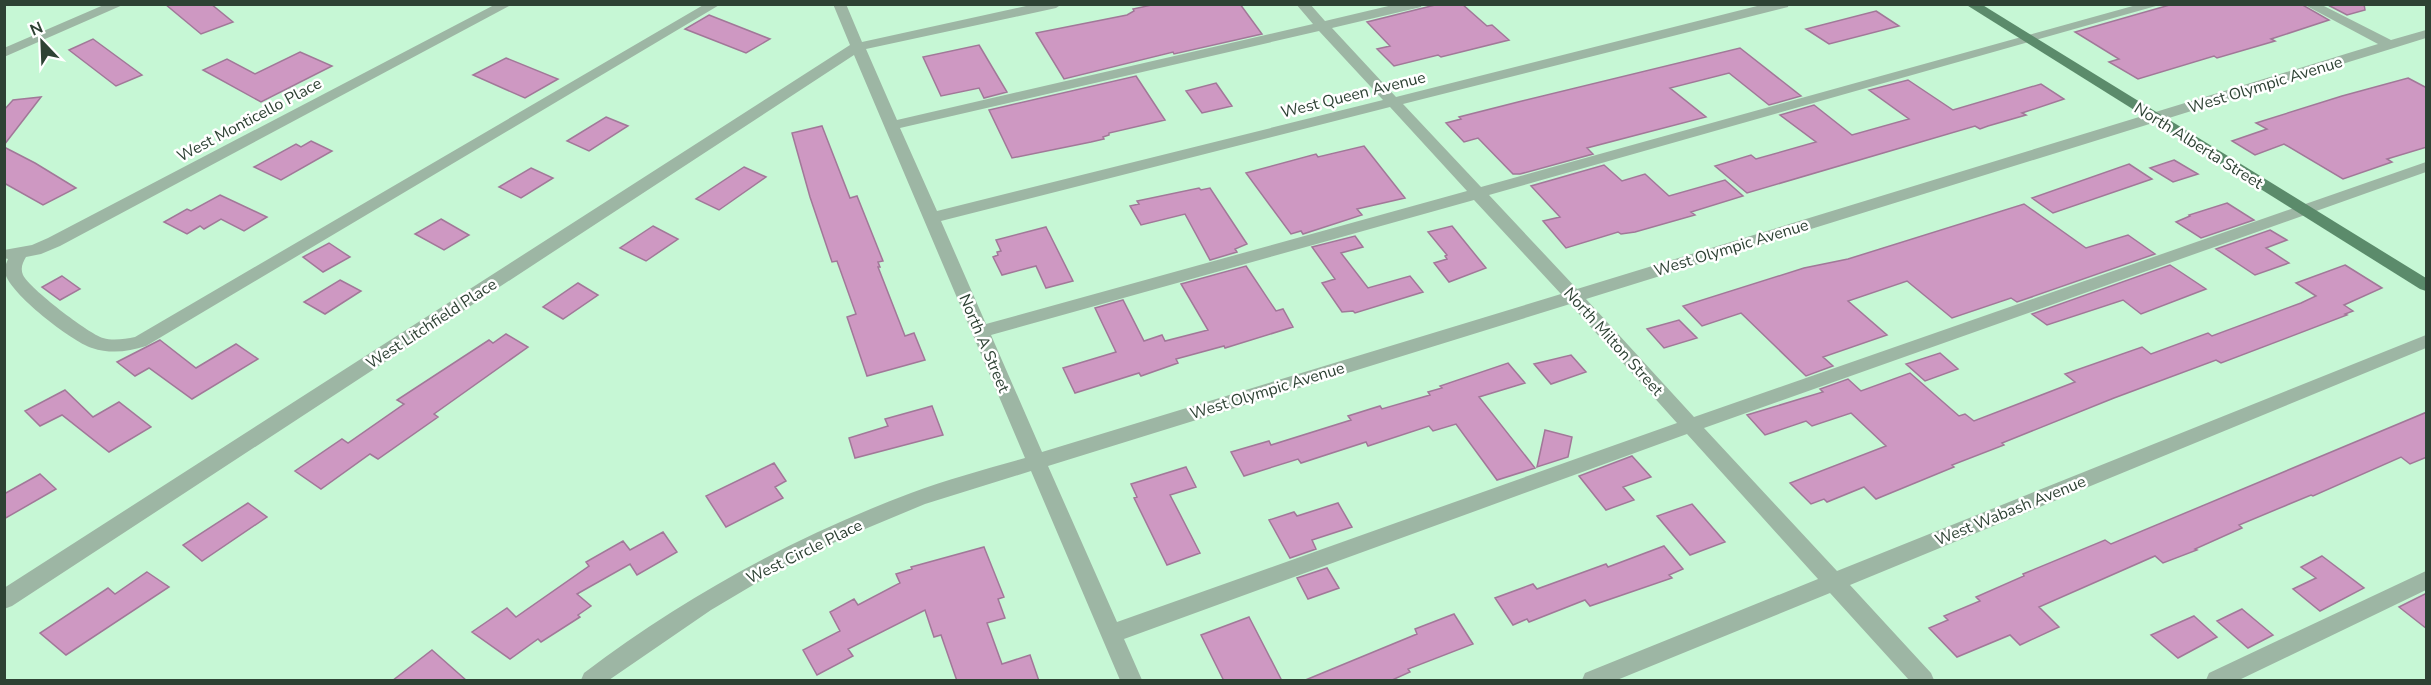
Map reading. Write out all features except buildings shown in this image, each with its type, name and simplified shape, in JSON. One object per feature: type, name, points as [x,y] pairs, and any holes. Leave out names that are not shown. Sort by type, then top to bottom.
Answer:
[{"type":"main road","name":"North Alberta Street","points":[[1971,4],[2427,285]]},
{"type":"street","points":[[4,53],[119,4]]},
{"type":"street","name":"West Monticello Place","points":[[12,254],[54,242],[507,4]]},
{"type":"street","points":[[12,254],[15,278],[58,318],[94,342],[118,346],[140,342],[715,4]]},
{"type":"street","name":"North A Street","points":[[839,4],[1131,681]]},
{"type":"street","points":[[857,47],[1056,4]]},
{"type":"street","name":"North Milton Street","points":[[1302,4],[1573,296],[1923,681]]},
{"type":"street","points":[[891,126],[1416,4]]},
{"type":"street","name":"West Queen Avenue","points":[[931,218],[1783,4]]},
{"type":"street","points":[[980,332],[2157,4]]},
{"type":"street","points":[[2309,4],[2390,45]]},
{"type":"street","name":"West Olympic Avenue","points":[[1036,461],[2427,34]]},
{"type":"street","name":"West Litchfield Place","points":[[4,600],[857,47]]},
{"type":"street","points":[[1111,634],[1691,426],[2427,167]]},
{"type":"street","name":"West Wabash Avenue","points":[[1593,681],[2427,341]]},
{"type":"street","name":"West Circle Place","points":[[592,681],[615,662],[723,592],[821,539],[919,498],[1036,461]]},
{"type":"street","points":[[2217,681],[2427,580]]}]
